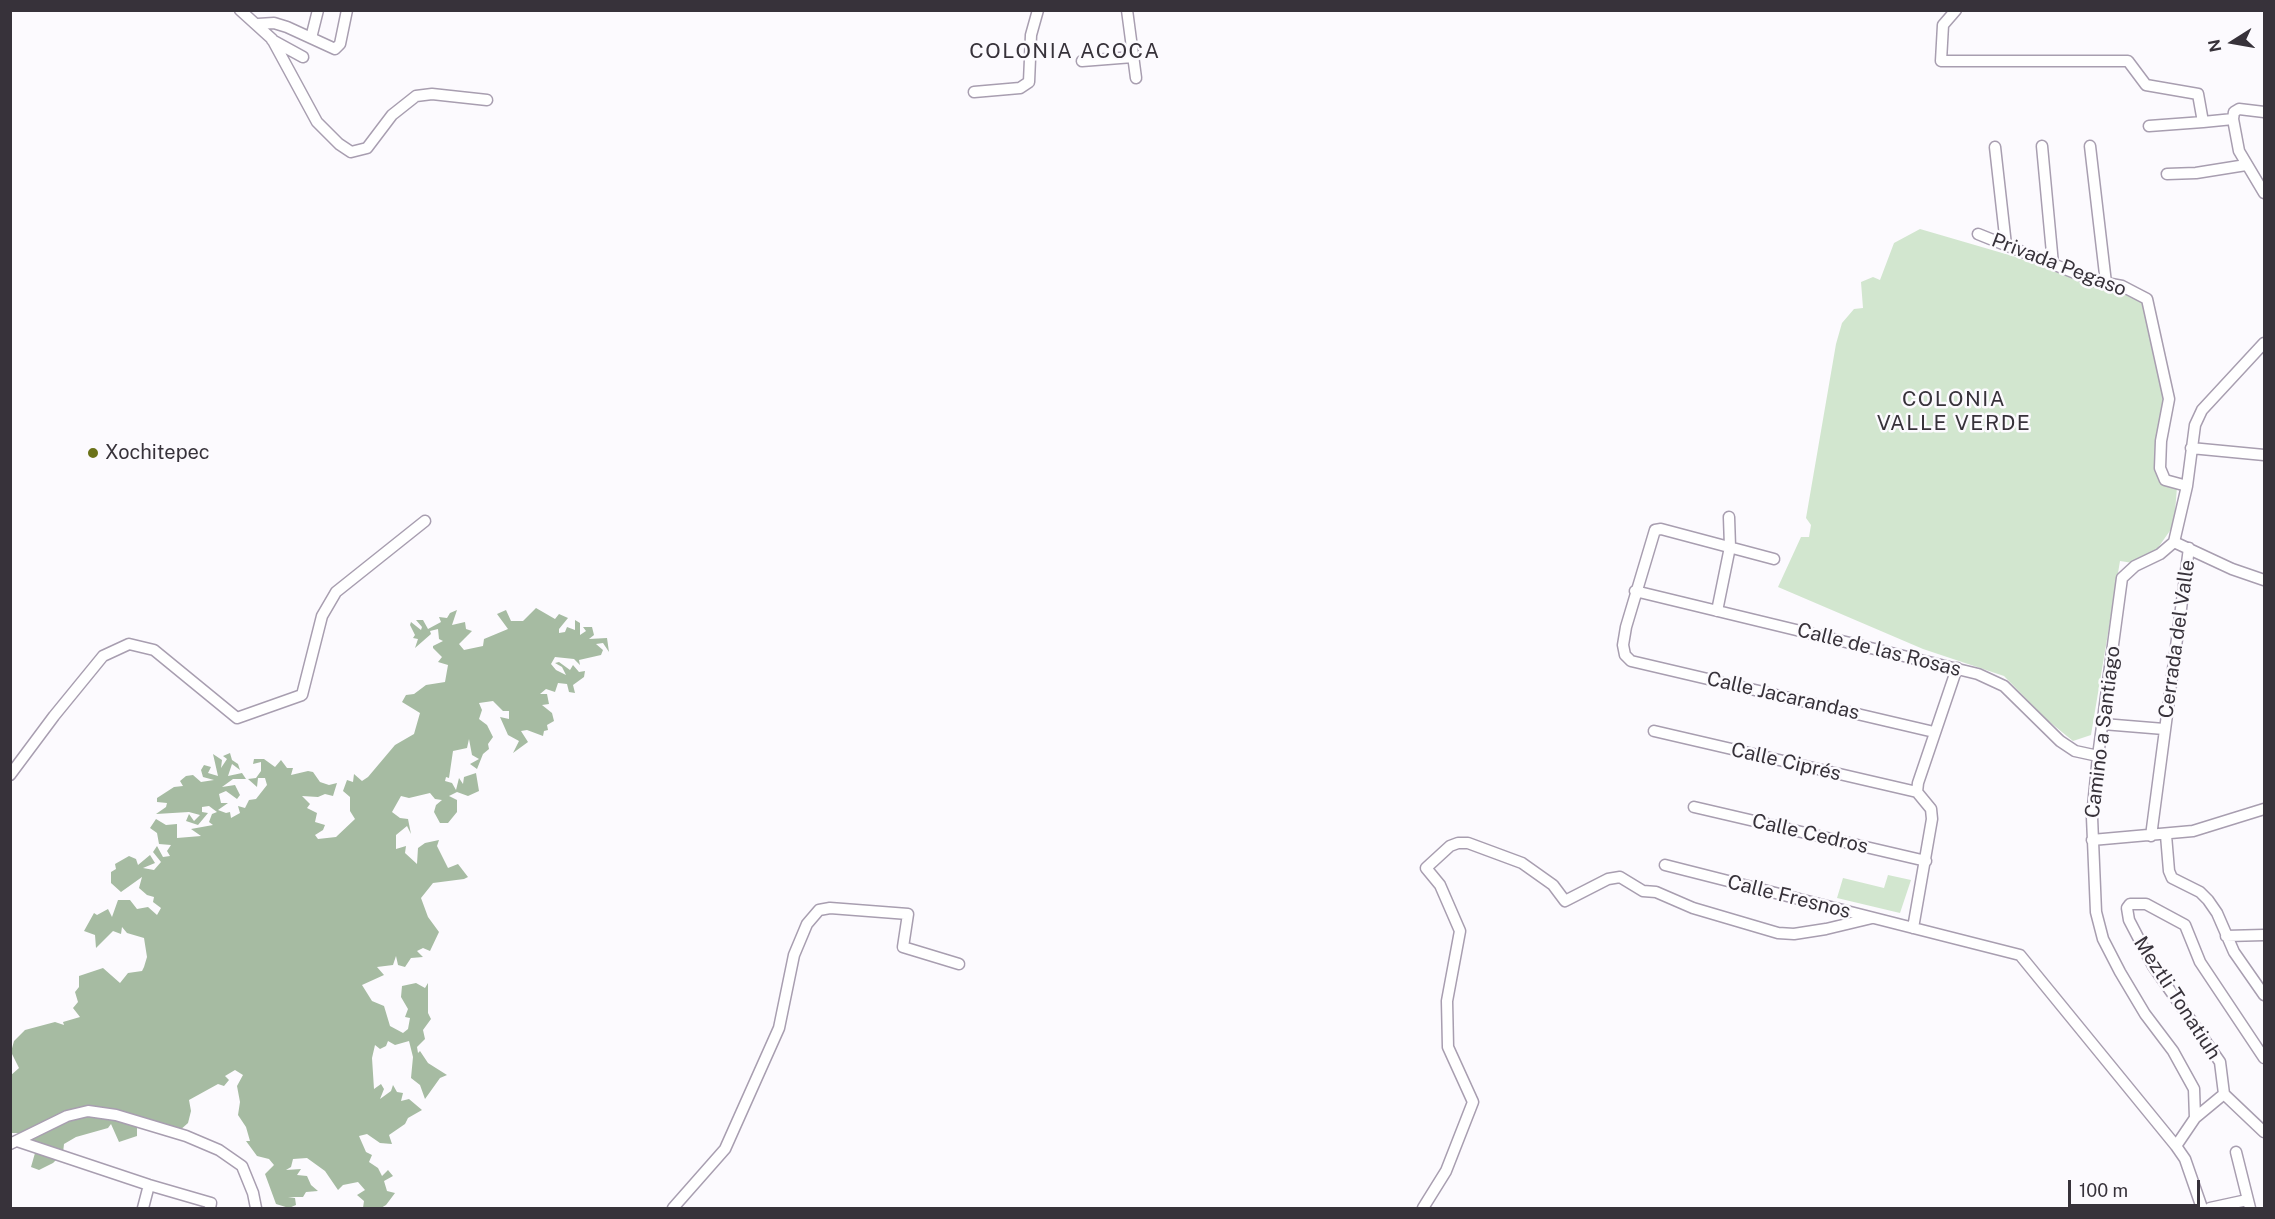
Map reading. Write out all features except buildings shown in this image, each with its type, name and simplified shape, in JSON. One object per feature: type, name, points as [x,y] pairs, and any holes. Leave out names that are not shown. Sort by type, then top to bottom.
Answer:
[{"type":"street","points":[[240,10],[272,39],[317,122],[339,144],[351,152],[367,148],[393,115],[416,96],[432,94],[487,100]]},
{"type":"street","points":[[311,38],[318,10]]},
{"type":"street","points":[[258,24],[274,23],[331,49],[338,48],[348,10]]},
{"type":"street","points":[[974,92],[1020,88],[1029,82],[1031,35],[1038,10]]},
{"type":"street","points":[[1127,10],[1136,78]]},
{"type":"street","points":[[1956,10],[1942,25],[1941,61],[2128,61],[2146,85],[2198,94],[2203,122]]},
{"type":"street","points":[[272,39],[303,57]]},
{"type":"street","points":[[1082,61],[1133,57]]},
{"type":"street","points":[[2149,126],[2203,122],[2236,114],[2265,112]]},
{"type":"street","points":[[2236,114],[2239,151],[2246,165],[2263,187]]},
{"type":"street","points":[[2042,146],[2053,264]]},
{"type":"street","points":[[2090,146],[2106,283]]},
{"type":"street","points":[[1995,147],[2006,245]]},
{"type":"street","points":[[2167,174],[2196,173],[2246,165]]},
{"type":"street","name":"Privada Pegaso","points":[[1978,234],[2053,264],[2106,283],[2122,286],[2147,299],[2169,399],[2161,441],[2160,468],[2165,480],[2187,486]]},
{"type":"street","points":[[2265,343],[2202,410],[2195,425],[2187,486],[2174,542],[2265,580]]},
{"type":"street","points":[[2191,448],[2265,455]]},
{"type":"street","points":[[1717,611],[1730,547],[1729,517]]},
{"type":"street","points":[[10,776],[54,716],[104,656],[129,644],[154,650],[237,718],[302,695],[322,616],[336,592],[426,521]]},
{"type":"street","points":[[1635,591],[1652,533],[1661,529],[1774,559]]},
{"type":"street","name":"Camino a Santiago","points":[[2174,542],[2160,554],[2135,566],[2122,578],[2098,756],[2092,840],[2096,912],[2103,939],[2145,1014],[2188,1075],[2194,1089],[2195,1118]]},
{"type":"street","name":"Cerrada del Valle","points":[[2151,836],[2189,548]]},
{"type":"street","name":"Calle de las Rosas","points":[[1635,591],[1957,668],[2004,686],[2060,741],[2075,751],[2098,756]]},
{"type":"street","name":"Calle Jacarandas","points":[[1635,591],[1623,645],[1625,655],[1631,661],[1934,732]]},
{"type":"street","points":[[1913,928],[1932,819],[1931,809],[1917,792],[1934,732],[1957,668]]},
{"type":"street","name":"Cerrada del Valle","points":[[2103,724],[2164,729]]},
{"type":"street","name":"Calle Ciprés","points":[[1654,731],[1917,792]]},
{"type":"street","name":"Calle Cedros","points":[[1694,807],[1926,861]]},
{"type":"street","points":[[2092,840],[2193,831],[2265,809]]},
{"type":"street","points":[[2166,835],[2172,878],[2200,892],[2208,900],[2217,912],[2226,936],[2265,995]]},
{"type":"street","points":[[1423,1209],[1446,1171],[1473,1102],[1448,1047],[1447,1001],[1460,931],[1440,885],[1426,868],[1450,846],[1468,843],[1522,863],[1553,885],[1565,901],[1608,879],[1620,877],[1643,891],[1656,892],[1693,908],[1779,933],[1826,929],[1872,918]]},
{"type":"street","name":"Calle Fresnos","points":[[1665,866],[2020,955],[2176,1146],[2185,1159],[2202,1209]]},
{"type":"street","name":"Meztli Tonatiuh","points":[[2224,1095],[2220,1062],[2153,966],[2129,920],[2127,908],[2130,904],[2145,904],[2185,925],[2200,962],[2265,1058]]},
{"type":"street","points":[[673,1209],[725,1149],[779,1028],[794,955],[807,924],[819,910],[830,908],[908,914],[903,947],[959,964]]},
{"type":"street","points":[[2226,936],[2265,934]]},
{"type":"street","points":[[2176,1146],[2195,1118],[2224,1095],[2265,1132]]},
{"type":"street","points":[[14,1142],[67,1116],[88,1111],[116,1115],[186,1136],[219,1150],[242,1166],[253,1193],[256,1209]]},
{"type":"street","points":[[14,1142],[211,1203],[210,1209]]},
{"type":"street","points":[[2210,1209],[2249,1204],[2236,1152]]},
{"type":"street","points":[[143,1209],[149,1185]]},
{"type":"green space","points":[[1920,229],[2016,257],[2080,281],[2125,291],[2146,301],[2165,397],[2156,453],[2158,480],[2177,487],[2174,525],[2155,552],[2133,563],[2120,561],[2091,735],[2073,741],[2046,719],[2004,676],[1923,649],[1778,587],[1801,537],[1809,537],[1811,525],[1806,518],[1836,344],[1842,323],[1854,309],[1863,308],[1861,282],[1873,277],[1880,280],[1894,243]]},
{"type":"green space","points":[[536,608],[555,619],[559,614],[568,618],[559,629],[559,633],[565,632],[567,627],[575,630],[575,620],[580,623],[580,635],[586,631],[583,627],[592,627],[594,635],[589,639],[607,638],[609,652],[603,643],[596,644],[603,650],[601,655],[579,660],[580,665],[574,659],[555,657],[551,664],[556,670],[566,675],[562,667],[555,663],[559,662],[570,670],[573,665],[579,672],[585,671],[584,677],[573,685],[575,693],[569,692],[567,684],[558,683],[555,692],[546,689],[540,694],[547,694],[549,704],[542,705],[552,713],[554,721],[547,725],[548,730],[544,731],[543,736],[527,730],[521,731],[528,742],[513,753],[519,741],[508,735],[500,717],[509,719],[509,711],[503,711],[493,701],[479,703],[482,710],[479,719],[487,725],[493,737],[477,769],[470,764],[479,759],[472,755],[469,739],[467,748],[453,751],[449,778],[446,777],[445,781],[452,783],[456,790],[459,778],[463,784],[464,777],[476,773],[479,791],[468,796],[457,792],[449,796],[457,800],[457,812],[448,823],[440,823],[434,812],[436,805],[442,800],[435,799],[430,793],[409,798],[401,796],[392,812],[400,818],[408,819],[411,834],[407,826],[396,835],[396,849],[406,846],[405,853],[417,864],[418,848],[425,843],[439,840],[437,846],[448,868],[458,864],[468,877],[433,883],[421,898],[428,917],[439,932],[430,951],[423,948],[417,951],[423,957],[411,958],[405,967],[398,965],[396,956],[393,965],[377,967],[384,975],[362,985],[372,1001],[384,1006],[390,1026],[403,1033],[408,1029],[410,1018],[405,1017],[408,1009],[401,997],[402,986],[416,983],[425,988],[428,983],[428,1013],[431,1019],[423,1030],[425,1039],[417,1047],[418,1053],[420,1051],[428,1063],[447,1075],[440,1078],[425,1099],[420,1085],[411,1078],[413,1057],[409,1041],[395,1045],[388,1041],[386,1046],[380,1049],[375,1045],[372,1058],[374,1089],[381,1084],[384,1089],[380,1099],[391,1091],[393,1085],[397,1092],[403,1093],[401,1101],[409,1099],[422,1110],[408,1118],[405,1124],[389,1135],[392,1144],[380,1143],[367,1134],[359,1136],[366,1152],[372,1155],[369,1162],[378,1168],[382,1176],[388,1170],[393,1176],[384,1181],[387,1191],[395,1193],[386,1205],[381,1208],[363,1208],[364,1201],[357,1195],[365,1190],[358,1182],[343,1185],[338,1190],[325,1171],[307,1158],[293,1159],[291,1167],[286,1170],[301,1169],[297,1175],[307,1176],[311,1185],[318,1191],[306,1192],[303,1197],[288,1197],[295,1198],[296,1205],[289,1208],[276,1204],[265,1174],[274,1165],[269,1159],[257,1156],[246,1141],[250,1141],[246,1127],[238,1115],[240,1102],[237,1086],[243,1075],[235,1070],[225,1076],[229,1080],[224,1086],[218,1084],[189,1100],[191,1111],[188,1123],[179,1131],[169,1129],[164,1123],[157,1131],[147,1126],[137,1128],[137,1136],[119,1142],[111,1124],[108,1128],[76,1137],[64,1144],[63,1153],[53,1163],[39,1170],[31,1167],[37,1146],[29,1144],[24,1133],[11,1133],[10,1076],[19,1068],[11,1052],[14,1041],[25,1030],[55,1022],[64,1025],[63,1022],[80,1017],[73,1008],[78,1002],[75,992],[79,987],[79,976],[103,968],[120,983],[128,973],[142,971],[147,957],[144,938],[127,933],[122,927],[121,934],[113,931],[96,948],[95,935],[84,931],[94,913],[97,915],[108,909],[112,917],[118,900],[130,900],[137,909],[148,907],[157,915],[161,908],[153,902],[154,897],[147,895],[139,888],[142,877],[121,892],[111,883],[111,872],[116,869],[115,864],[129,856],[136,859],[138,865],[150,855],[155,863],[143,868],[154,870],[161,862],[153,852],[157,846],[163,857],[170,856],[167,851],[171,845],[159,844],[157,833],[150,828],[156,819],[166,825],[177,824],[177,838],[201,836],[191,829],[213,825],[209,822],[212,814],[217,812],[209,806],[202,807],[202,812],[208,813],[198,825],[186,821],[189,814],[194,821],[200,815],[189,812],[156,814],[166,807],[167,803],[157,802],[157,798],[174,787],[183,786],[180,781],[186,776],[193,775],[201,782],[214,780],[203,777],[201,770],[204,765],[211,767],[208,773],[218,776],[213,754],[222,760],[221,768],[227,759],[223,756],[230,753],[232,760],[238,764],[240,770],[232,764],[228,776],[242,773],[246,779],[233,779],[222,787],[235,785],[240,795],[237,799],[226,791],[219,794],[221,803],[228,803],[218,810],[230,812],[231,818],[240,813],[238,806],[245,808],[249,800],[256,799],[267,785],[265,778],[258,778],[257,787],[248,779],[256,778],[261,771],[261,762],[253,764],[254,759],[264,759],[275,767],[281,760],[287,768],[293,768],[291,775],[308,771],[313,772],[320,782],[329,785],[337,783],[333,796],[325,794],[318,797],[302,796],[310,804],[307,808],[317,813],[315,822],[325,825],[323,830],[315,835],[318,839],[336,837],[355,819],[350,811],[350,797],[343,791],[347,780],[353,782],[354,774],[362,781],[368,777],[395,745],[414,734],[420,713],[402,702],[406,695],[414,694],[426,685],[445,682],[448,665],[438,662],[442,657],[433,648],[443,641],[439,639],[438,629],[430,631],[431,634],[415,648],[418,639],[413,638],[415,635],[410,625],[411,622],[421,630],[422,627],[416,620],[423,620],[428,629],[441,622],[439,617],[447,618],[450,613],[457,610],[452,625],[465,622],[466,629],[472,631],[459,644],[464,650],[483,646],[484,639],[508,629],[497,614],[506,610],[511,621],[523,621]]},
{"type":"green space","points":[[1888,875],[1911,880],[1900,913],[1837,898],[1843,878],[1884,888]]},
{"type":"place","name":"Xochitepec","points":[[93,453]]},
{"type":"district","name":"COLONIA ACOCA","points":[[1065,52]]},
{"type":"district","name":"COLONIA VALLE VERDE","points":[[1954,412]]}]
